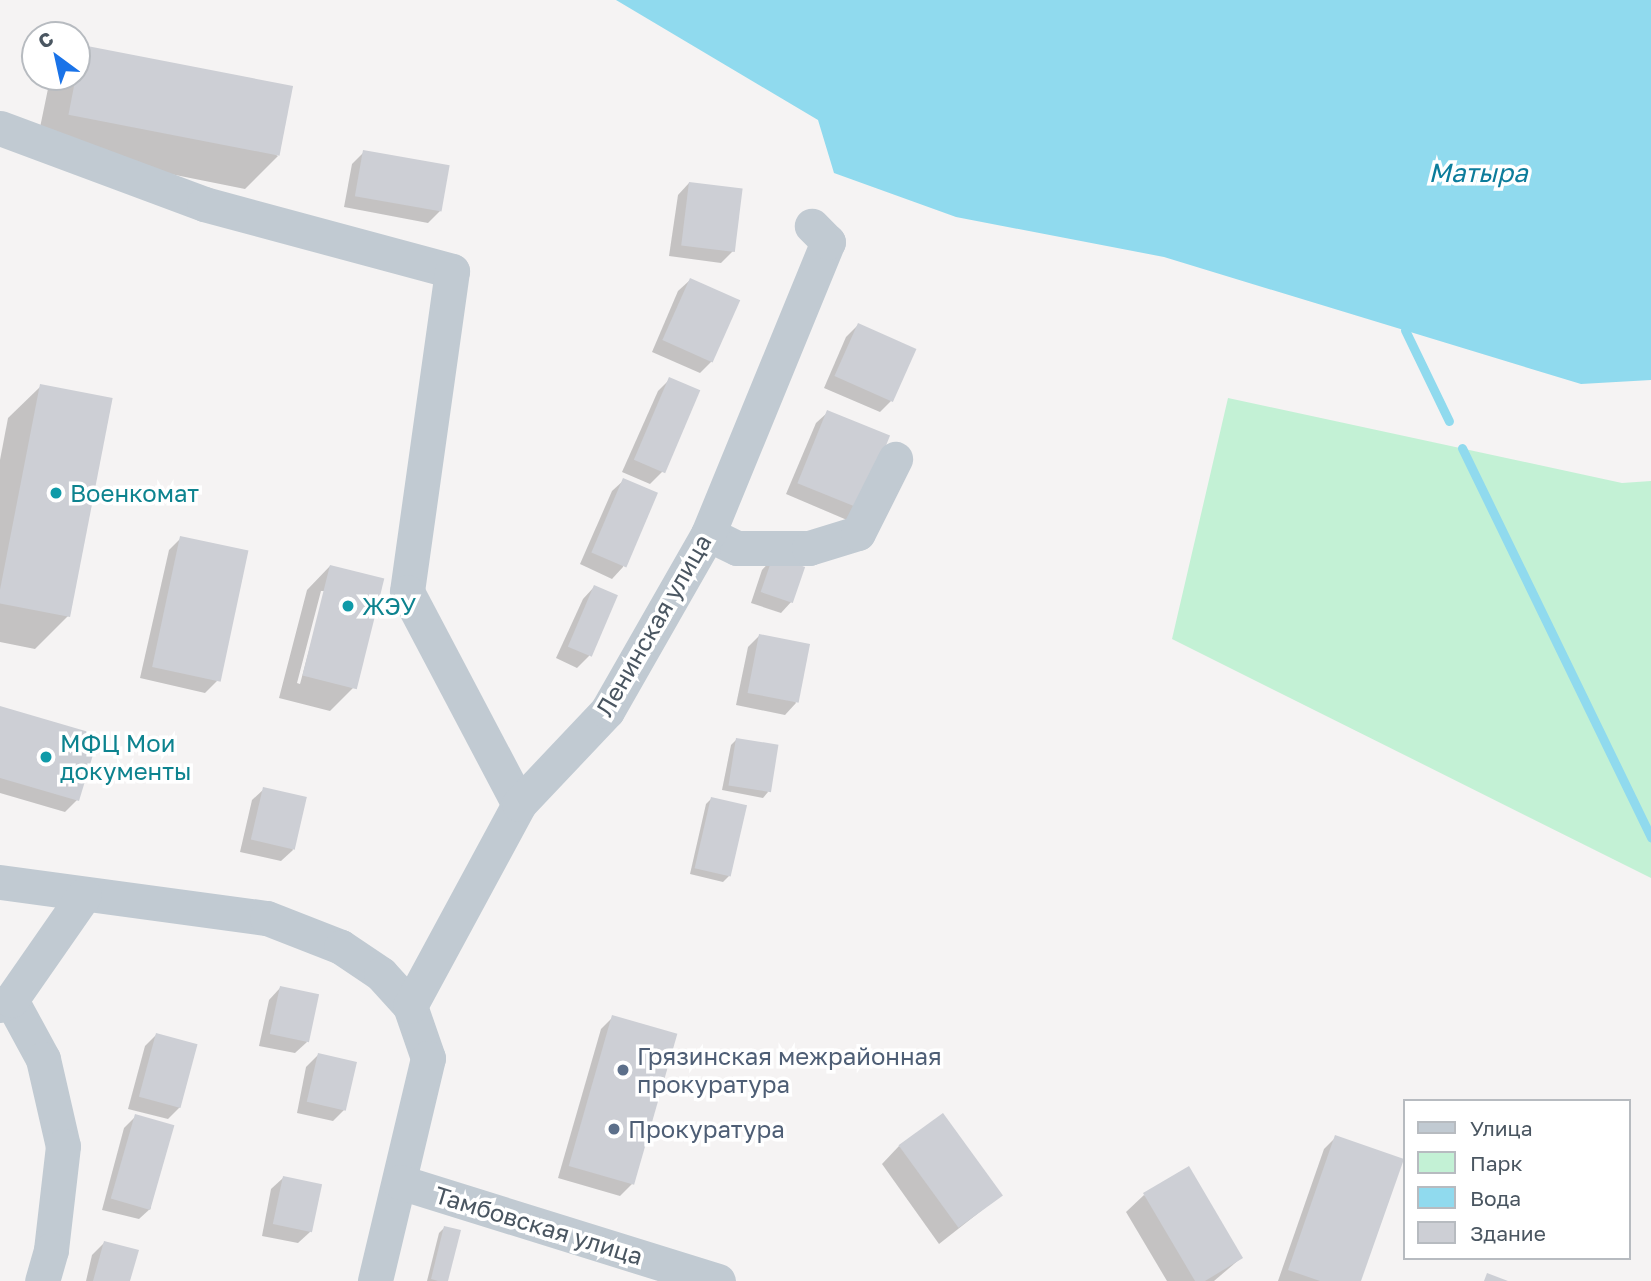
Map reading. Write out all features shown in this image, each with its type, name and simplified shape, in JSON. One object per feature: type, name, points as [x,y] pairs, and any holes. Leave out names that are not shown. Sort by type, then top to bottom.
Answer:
[{"type":"street","points":[[0,128],[204,204],[452,271],[407,592],[519,804]]},
{"type":"street","name":"Ленинская улица","points":[[410,1006],[519,804],[607,711],[708,534],[828,243],[812,226]]},
{"type":"street","points":[[708,534],[737,548],[809,548],[858,533],[895,459]]},
{"type":"street","points":[[0,882],[267,918],[341,947],[381,974],[410,1006],[428,1058],[375,1281]]},
{"type":"street","points":[[42,1281],[51,1250],[63,1146],[43,1059],[6,1003],[84,895]]},
{"type":"street","name":"Тамбовская улица","points":[[400,1182],[718,1281]]},
{"type":"green space","points":[[1228,398],[1622,483],[1651,481],[1651,878],[1172,639]]},
{"type":"water","name":"Матыра","points":[[616,0],[1651,0],[1651,380],[1581,384],[1164,257],[956,217],[834,173],[818,120]]},
{"type":"building","points":[[91,47],[293,86],[280,156],[68,115],[73,91],[91,91]]},
{"type":"building","points":[[363,150],[450,165],[442,212],[355,196]]},
{"type":"building","points":[[689,182],[743,189],[735,252],[681,246]]},
{"type":"building","points":[[690,278],[740,300],[713,362],[662,340]]},
{"type":"building","points":[[858,323],[916,349],[893,402],[834,376]]},
{"type":"building","points":[[669,377],[700,390],[665,473],[634,460]]},
{"type":"building","name":"Военкомат","points":[[40,384],[113,398],[70,617],[0,603],[0,590]]},
{"type":"building","points":[[827,410],[890,435],[860,509],[797,483]]},
{"type":"building","points":[[623,478],[658,493],[626,567],[591,553]]},
{"type":"building","points":[[180,536],[248,551],[221,682],[152,667]]},
{"type":"building","points":[[773,556],[805,567],[793,603],[761,592]]},
{"type":"building","name":"ЖЭУ","points":[[330,565],[384,579],[357,689],[302,676]]},
{"type":"building","points":[[594,585],[618,595],[592,657],[568,647]]},
{"type":"building","points":[[759,634],[810,644],[799,703],[748,693]]},
{"type":"building","name":"МФЦ Мои документы","points":[[0,706],[99,735],[79,801],[0,778]]},
{"type":"building","points":[[736,738],[778,745],[771,792],[728,785]]},
{"type":"building","points":[[263,787],[307,797],[295,850],[251,840]]},
{"type":"building","points":[[711,797],[747,805],[731,876],[695,868]]},
{"type":"building","points":[[280,986],[319,994],[309,1042],[270,1034]]},
{"type":"building","name":"Прокуратура","points":[[612,1015],[677,1034],[634,1185],[569,1166]]},
{"type":"building","points":[[156,1033],[198,1044],[180,1108],[139,1097]]},
{"type":"building","points":[[318,1053],[357,1062],[346,1111],[307,1102]]},
{"type":"building","points":[[943,1113],[1003,1196],[958,1228],[899,1145]]},
{"type":"building","points":[[135,1114],[174,1125],[150,1210],[111,1199]]},
{"type":"building","points":[[1335,1135],[1402,1158],[1361,1281],[1320,1281],[1288,1270]]},
{"type":"building","points":[[1189,1166],[1243,1258],[1205,1281],[1195,1281],[1143,1193]]},
{"type":"building","points":[[283,1176],[322,1184],[312,1232],[273,1224]]},
{"type":"building","points":[[444,1226],[461,1230],[448,1281],[438,1281],[431,1279]]},
{"type":"building","points":[[104,1241],[139,1250],[130,1281],[93,1281]]},
{"type":"building","points":[[1487,1273],[1508,1281],[1484,1281]]},
{"type":"waterway","points":[[1405,330],[1449,421]]},
{"type":"waterway","points":[[1462,448],[1651,838]]},
{"type":"place","name":"Военкомат","points":[[56,493]]},
{"type":"place","name":"ЖЭУ","points":[[348,606]]},
{"type":"place","name":"МФЦ Мои документы","points":[[46,757]]},
{"type":"place","name":"Грязинская межрайонная прокуратура","points":[[623,1070]]},
{"type":"place","name":"Прокуратура","points":[[614,1129]]}]
